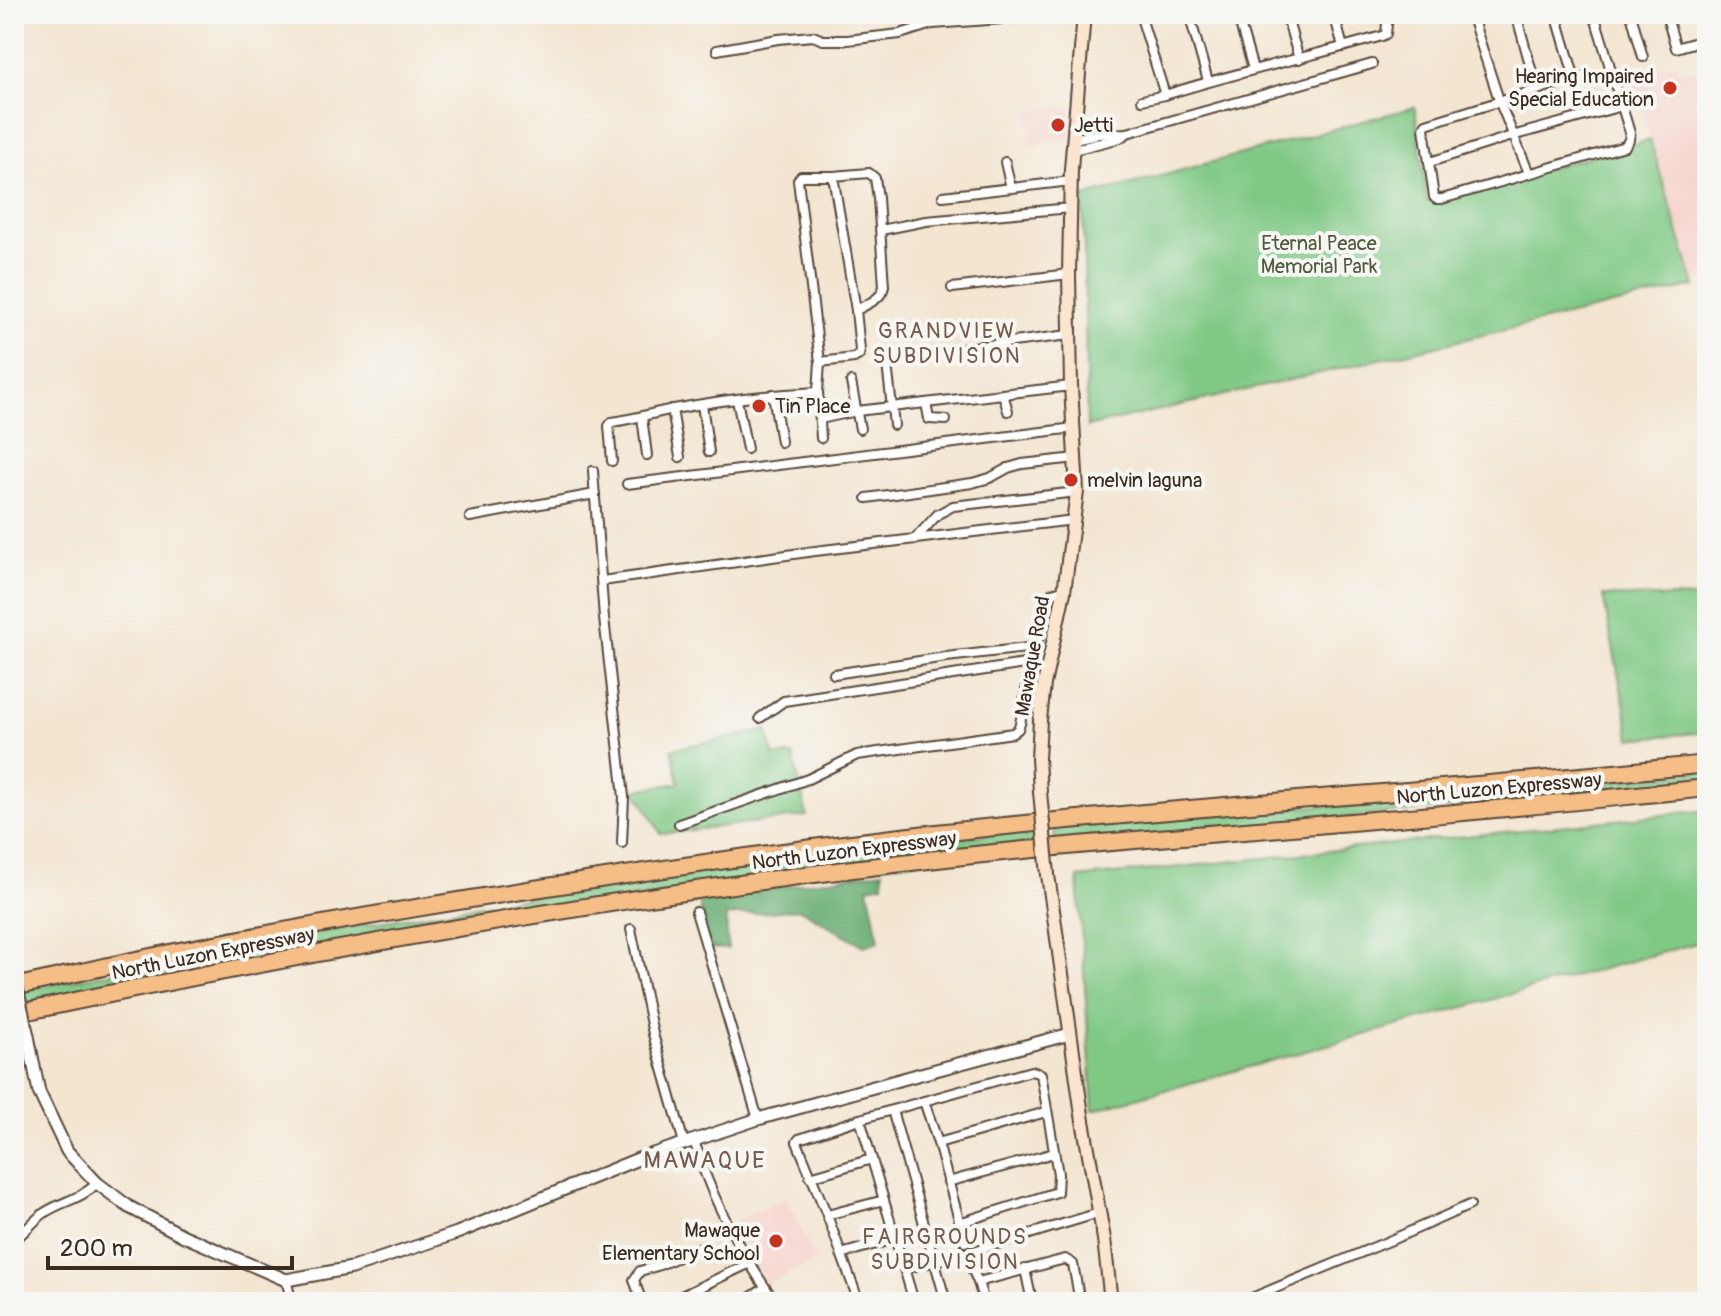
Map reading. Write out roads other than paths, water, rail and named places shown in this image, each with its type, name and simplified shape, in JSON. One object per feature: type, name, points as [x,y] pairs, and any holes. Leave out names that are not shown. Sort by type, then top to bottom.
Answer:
[{"type":"highway","name":"North Luzon Expressway","points":[[14,987],[164,954],[469,899],[703,863],[941,832],[1121,814],[1707,764]]},
{"type":"highway","name":"North Luzon Expressway","points":[[14,1014],[170,980],[470,924],[705,889],[944,858],[1707,788]]},
{"type":"main road","name":"Mawaque Road","points":[[1084,14],[1073,145],[1069,274],[1077,492],[1064,592],[1041,708],[1038,759],[1048,875],[1111,1302]]},
{"type":"street","points":[[717,50],[778,39],[813,36],[823,40],[847,40],[900,34],[932,24],[1073,14]]},
{"type":"street","points":[[1140,14],[1165,95]]},
{"type":"street","points":[[1189,14],[1208,81]]},
{"type":"street","points":[[1237,14],[1253,69]]},
{"type":"street","points":[[1286,14],[1299,59]]},
{"type":"street","points":[[1334,14],[1343,47]]},
{"type":"street","points":[[1142,100],[1386,34],[1384,14]]},
{"type":"street","points":[[1471,14],[1512,136],[1529,173]]},
{"type":"street","points":[[1516,14],[1537,90]]},
{"type":"street","points":[[1556,14],[1575,79]]},
{"type":"street","points":[[1594,14],[1613,72],[1630,133],[1625,146],[1436,199],[1424,128],[1426,124],[1575,79],[1613,72]]},
{"type":"street","points":[[1631,14],[1643,57]]},
{"type":"street","points":[[1666,14],[1676,48],[1707,39],[1699,14]]},
{"type":"street","points":[[1073,145],[1097,134],[1127,133],[1372,64]]},
{"type":"street","points":[[1430,162],[1622,106]]},
{"type":"street","points":[[1005,162],[1011,188]]},
{"type":"street","points":[[821,438],[820,362],[798,180],[801,176],[872,175],[878,198],[884,286],[879,297],[856,310]]},
{"type":"street","points":[[820,362],[854,358],[860,350],[833,176]]},
{"type":"street","points":[[943,196],[1071,181]]},
{"type":"street","points":[[881,230],[926,221],[1071,208]]},
{"type":"street","points":[[952,288],[1069,274]]},
{"type":"street","points":[[966,348],[1069,335]]},
{"type":"street","points":[[887,364],[894,425]]},
{"type":"street","points":[[851,382],[860,429]]},
{"type":"street","points":[[820,419],[857,411],[1071,386]]},
{"type":"street","points":[[612,461],[609,423],[672,409],[773,394],[818,392]]},
{"type":"street","points":[[773,394],[781,442]]},
{"type":"street","points":[[1003,394],[1008,411]]},
{"type":"street","points":[[966,398],[968,411]]},
{"type":"street","points":[[737,400],[747,449]]},
{"type":"street","points":[[926,403],[929,419],[946,420]]},
{"type":"street","points":[[702,405],[709,452]]},
{"type":"street","points":[[672,409],[680,457]]},
{"type":"street","points":[[642,417],[647,455]]},
{"type":"street","points":[[627,484],[1074,428]]},
{"type":"street","points":[[867,498],[972,483],[1022,464],[1076,458]]},
{"type":"street","points":[[593,471],[624,797],[622,843]]},
{"type":"street","points":[[915,539],[938,514],[953,506],[1077,492]]},
{"type":"street","points":[[470,517],[595,494]]},
{"type":"street","points":[[602,581],[1074,520]]},
{"type":"street","points":[[679,824],[808,779],[857,755],[1013,733],[1020,724],[1031,663],[1052,593],[1064,592]]},
{"type":"street","points":[[834,674],[1036,647]]},
{"type":"street","points":[[760,718],[784,701],[1031,663]]},
{"type":"street","points":[[696,912],[758,1119]]},
{"type":"street","points":[[631,929],[672,1108],[750,1263],[775,1302]]},
{"type":"street","points":[[14,975],[39,1092],[67,1151],[97,1183],[129,1207],[184,1236],[286,1280],[352,1268],[457,1233],[638,1159],[758,1119],[1070,1034]]},
{"type":"street","points":[[859,1302],[827,1215],[796,1145],[799,1139],[1031,1071],[1041,1074],[1059,1188],[1055,1194],[959,1223]]},
{"type":"street","points":[[924,1101],[965,1242]]},
{"type":"street","points":[[892,1110],[946,1302]]},
{"type":"street","points":[[938,1143],[1046,1112]]},
{"type":"street","points":[[860,1119],[914,1302]]},
{"type":"street","points":[[948,1182],[1054,1153]]},
{"type":"street","points":[[810,1177],[872,1159]]},
{"type":"street","points":[[14,1238],[44,1214],[84,1196],[97,1183]]},
{"type":"street","points":[[827,1215],[884,1200]]},
{"type":"street","points":[[1242,1302],[1470,1205]]},
{"type":"street","points":[[904,1269],[1099,1213]]},
{"type":"street","points":[[841,1254],[894,1239]]},
{"type":"street","points":[[642,1302],[634,1280],[640,1271],[704,1246]]},
{"type":"street","points":[[978,1282],[1065,1259],[1073,1264],[1080,1302]]},
{"type":"street","points":[[669,1302],[750,1263]]},
{"type":"street","points":[[971,1266],[984,1302]]},
{"type":"street","points":[[1025,1269],[1032,1302]]},
{"type":"street","points":[[286,1280],[292,1302]]},
{"type":"street","points":[[743,1302],[765,1288]]},
{"type":"place","name":"Hearing Impaired Special Education","points":[[1670,88]]},
{"type":"place","name":"Jetti","points":[[1058,125]]},
{"type":"place","name":"Tin Place","points":[[759,406]]},
{"type":"place","name":"melvin laguna","points":[[1071,480]]},
{"type":"place","name":"Mawaque Elementary School","points":[[776,1241]]},
{"type":"district","name":"GRANDVIEW SUBDIVISION","points":[[947,342]]},
{"type":"district","name":"MAWAQUE","points":[[705,1160]]},
{"type":"district","name":"FAIRGROUNDS SUBDIVISION","points":[[945,1248]]},
{"type":"park label","name":"Eternal Peace Memorial Park","points":[[1319,254]]}]
